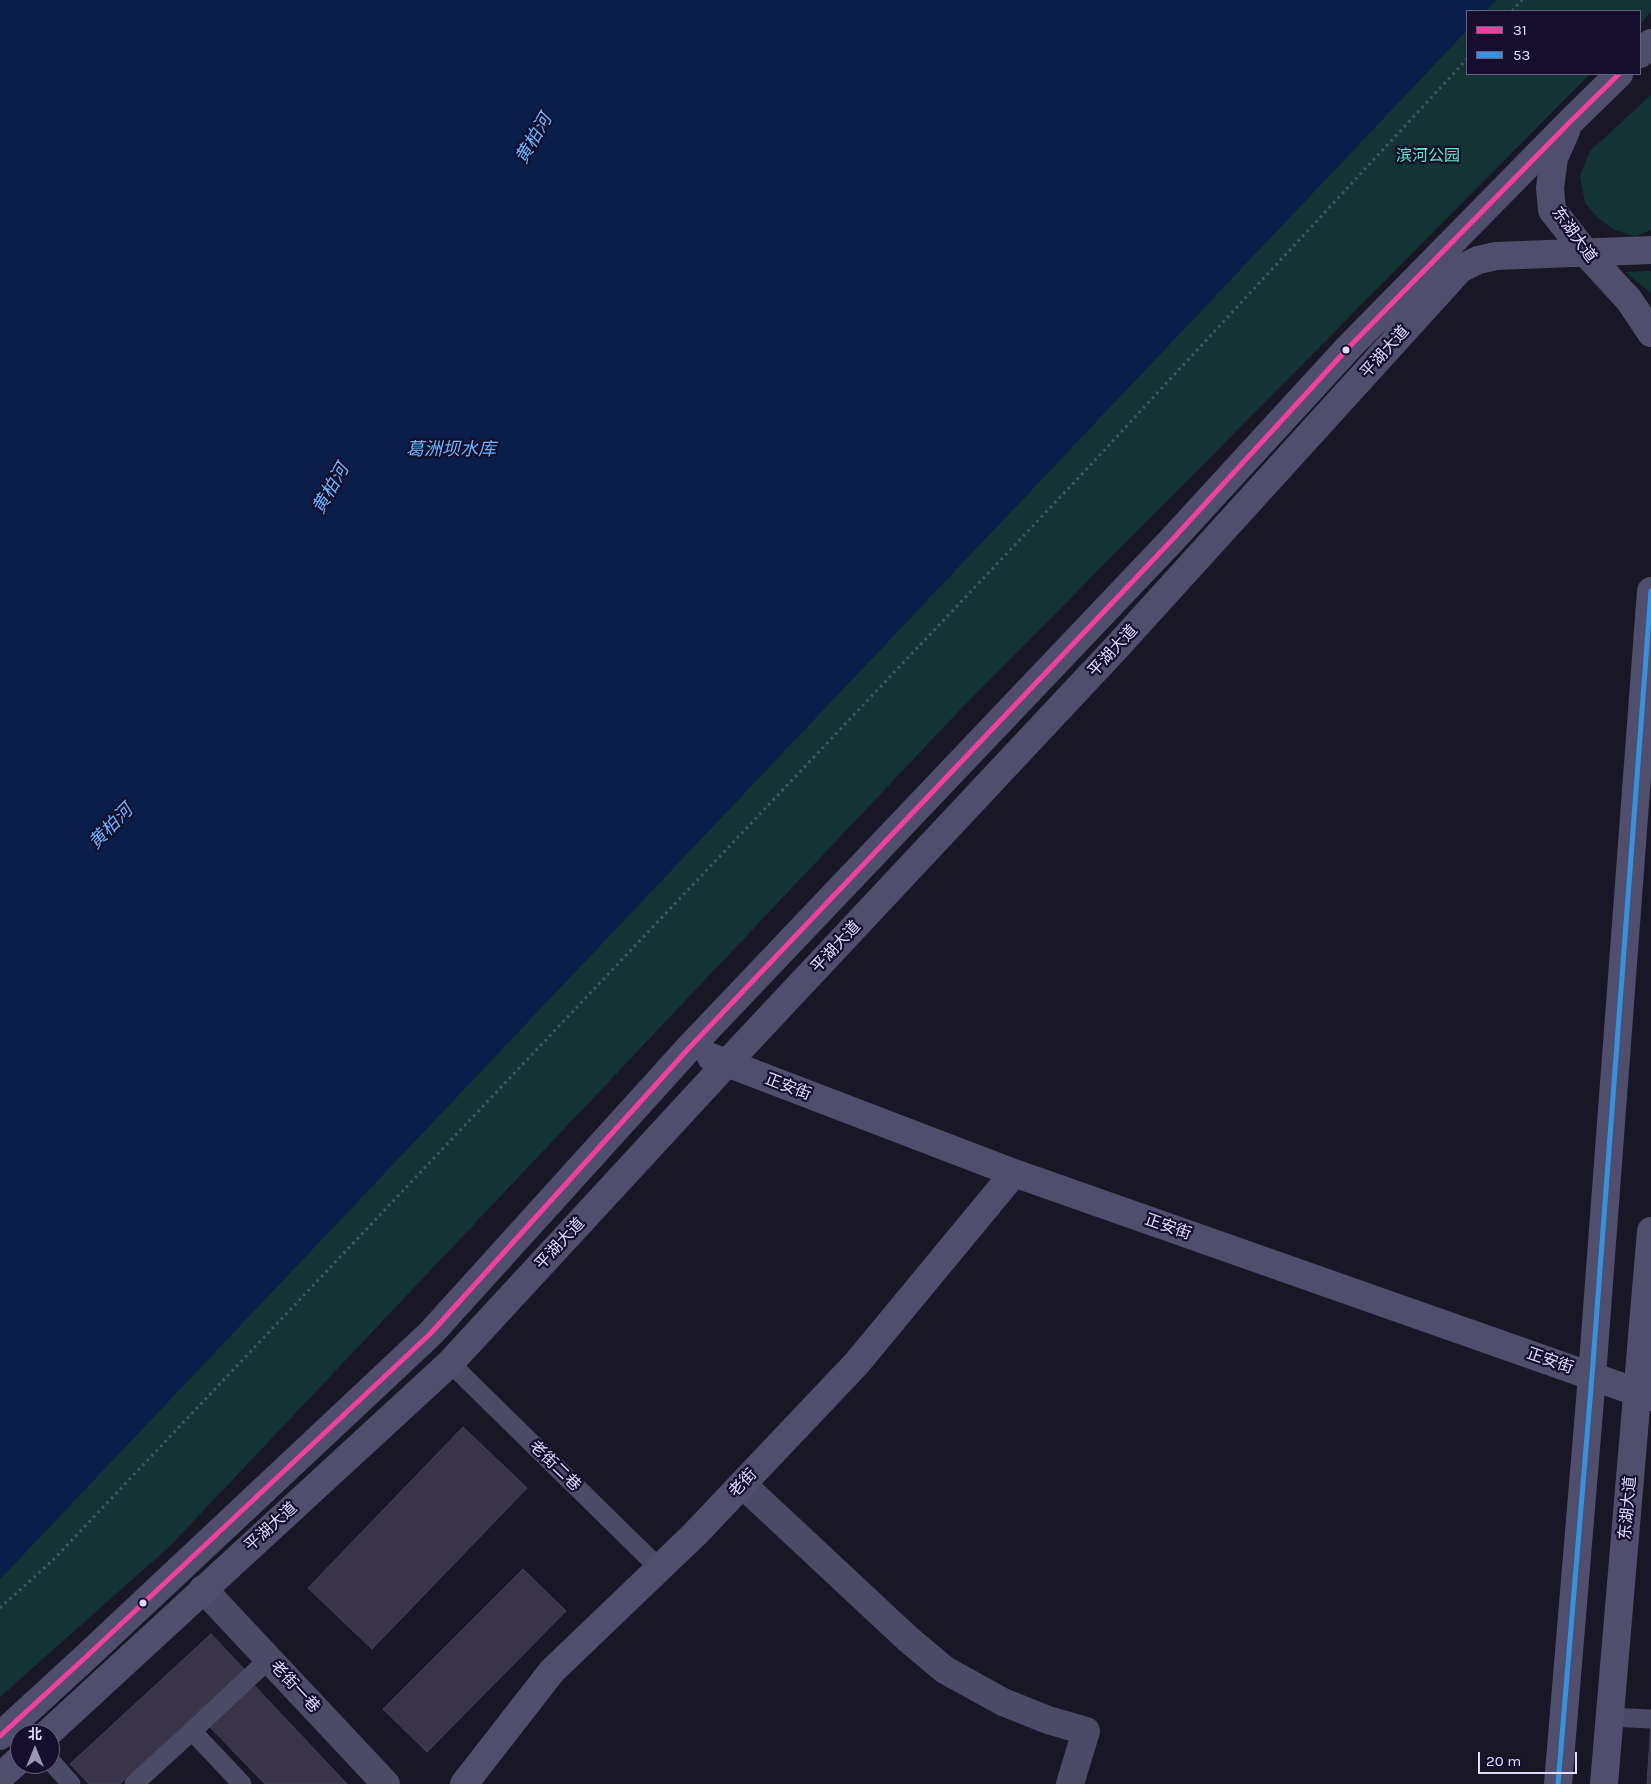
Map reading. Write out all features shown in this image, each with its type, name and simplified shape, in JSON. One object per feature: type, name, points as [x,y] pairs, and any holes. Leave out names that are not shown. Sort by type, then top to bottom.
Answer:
[{"type":"main road","points":[[1641,53],[1651,43]]},
{"type":"main road","name":"平湖大道","points":[[0,1736],[430,1333],[689,1048],[1171,541],[1349,347],[1618,75]]},
{"type":"main road","name":"东湖大道","points":[[1571,121],[1554,158],[1550,188],[1552,210],[1584,252],[1629,300],[1651,333]]},
{"type":"main road","name":"平湖大道","points":[[58,1724],[450,1363],[727,1063],[1114,650],[1460,270],[1478,260],[1496,256],[1651,250]]},
{"type":"main road","points":[[1558,1784],[1592,1376],[1651,591]]},
{"type":"main road","name":"正安街","points":[[689,1048],[1014,1172],[1644,1395]]},
{"type":"main road","name":"老街","points":[[464,1784],[552,1671],[695,1534],[858,1363],[1014,1172]]},
{"type":"main road","name":"东湖大道","points":[[1604,1784],[1644,1395],[1651,1231]]},
{"type":"main road","points":[[0,1777],[10,1768]]},
{"type":"street","points":[[742,1484],[908,1639],[945,1670],[1003,1702],[1048,1720],[1086,1731],[1070,1784]]},
{"type":"street","name":"老街一巷","points":[[203,1589],[386,1784]]},
{"type":"lane","name":"老街二巷","points":[[450,1363],[659,1568]]},
{"type":"lane","points":[[134,1784],[269,1659]]},
{"type":"lane","points":[[1610,1717],[1651,1719]]},
{"type":"lane","points":[[192,1731],[242,1784]]},
{"type":"lane","points":[[60,1771],[71,1784]]},
{"type":"path","points":[[1513,10],[1522,0]]},
{"type":"path","points":[[0,1608],[52,1560],[1084,472],[1466,60]]},
{"type":"green space","points":[[1496,0],[1651,0],[1651,12],[1641,23],[1641,10],[1486,10]]},
{"type":"green space","name":"滨河公园","points":[[1466,31],[1466,75],[1589,75],[959,711],[170,1546],[0,1697],[0,1579]]},
{"type":"green space","points":[[1651,95],[1651,230],[1635,236],[1615,230],[1598,218],[1585,203],[1580,176],[1590,151]]},
{"type":"green space","points":[[1651,271],[1651,293],[1625,272]]},
{"type":"water","name":"葛洲坝水库","points":[[0,0],[1496,0],[1486,10],[1466,10],[1466,31],[0,1579]]},
{"type":"building","points":[[463,1427],[527,1488],[372,1649],[308,1588]]},
{"type":"building","points":[[523,1569],[566,1611],[427,1752],[383,1709]]},
{"type":"building","points":[[211,1634],[244,1669],[120,1784],[89,1784],[70,1764]]},
{"type":"building","points":[[251,1682],[347,1784],[265,1784],[207,1724]]},
{"type":"building","points":[[1651,1722],[1651,1784],[1647,1784]]},
{"type":"transit line","name":"31","points":[[0,1736],[431,1333],[689,1048],[1171,541],[1349,347],[1618,75]]},
{"type":"transit line","name":"53","points":[[1558,1784],[1592,1376],[1651,591]]},
{"type":"water label","name":"黄柏河","points":[[534,139]]},
{"type":"water label","name":"黄柏河","points":[[331,489]]},
{"type":"water label","name":"黄柏河","points":[[111,827]]}]
